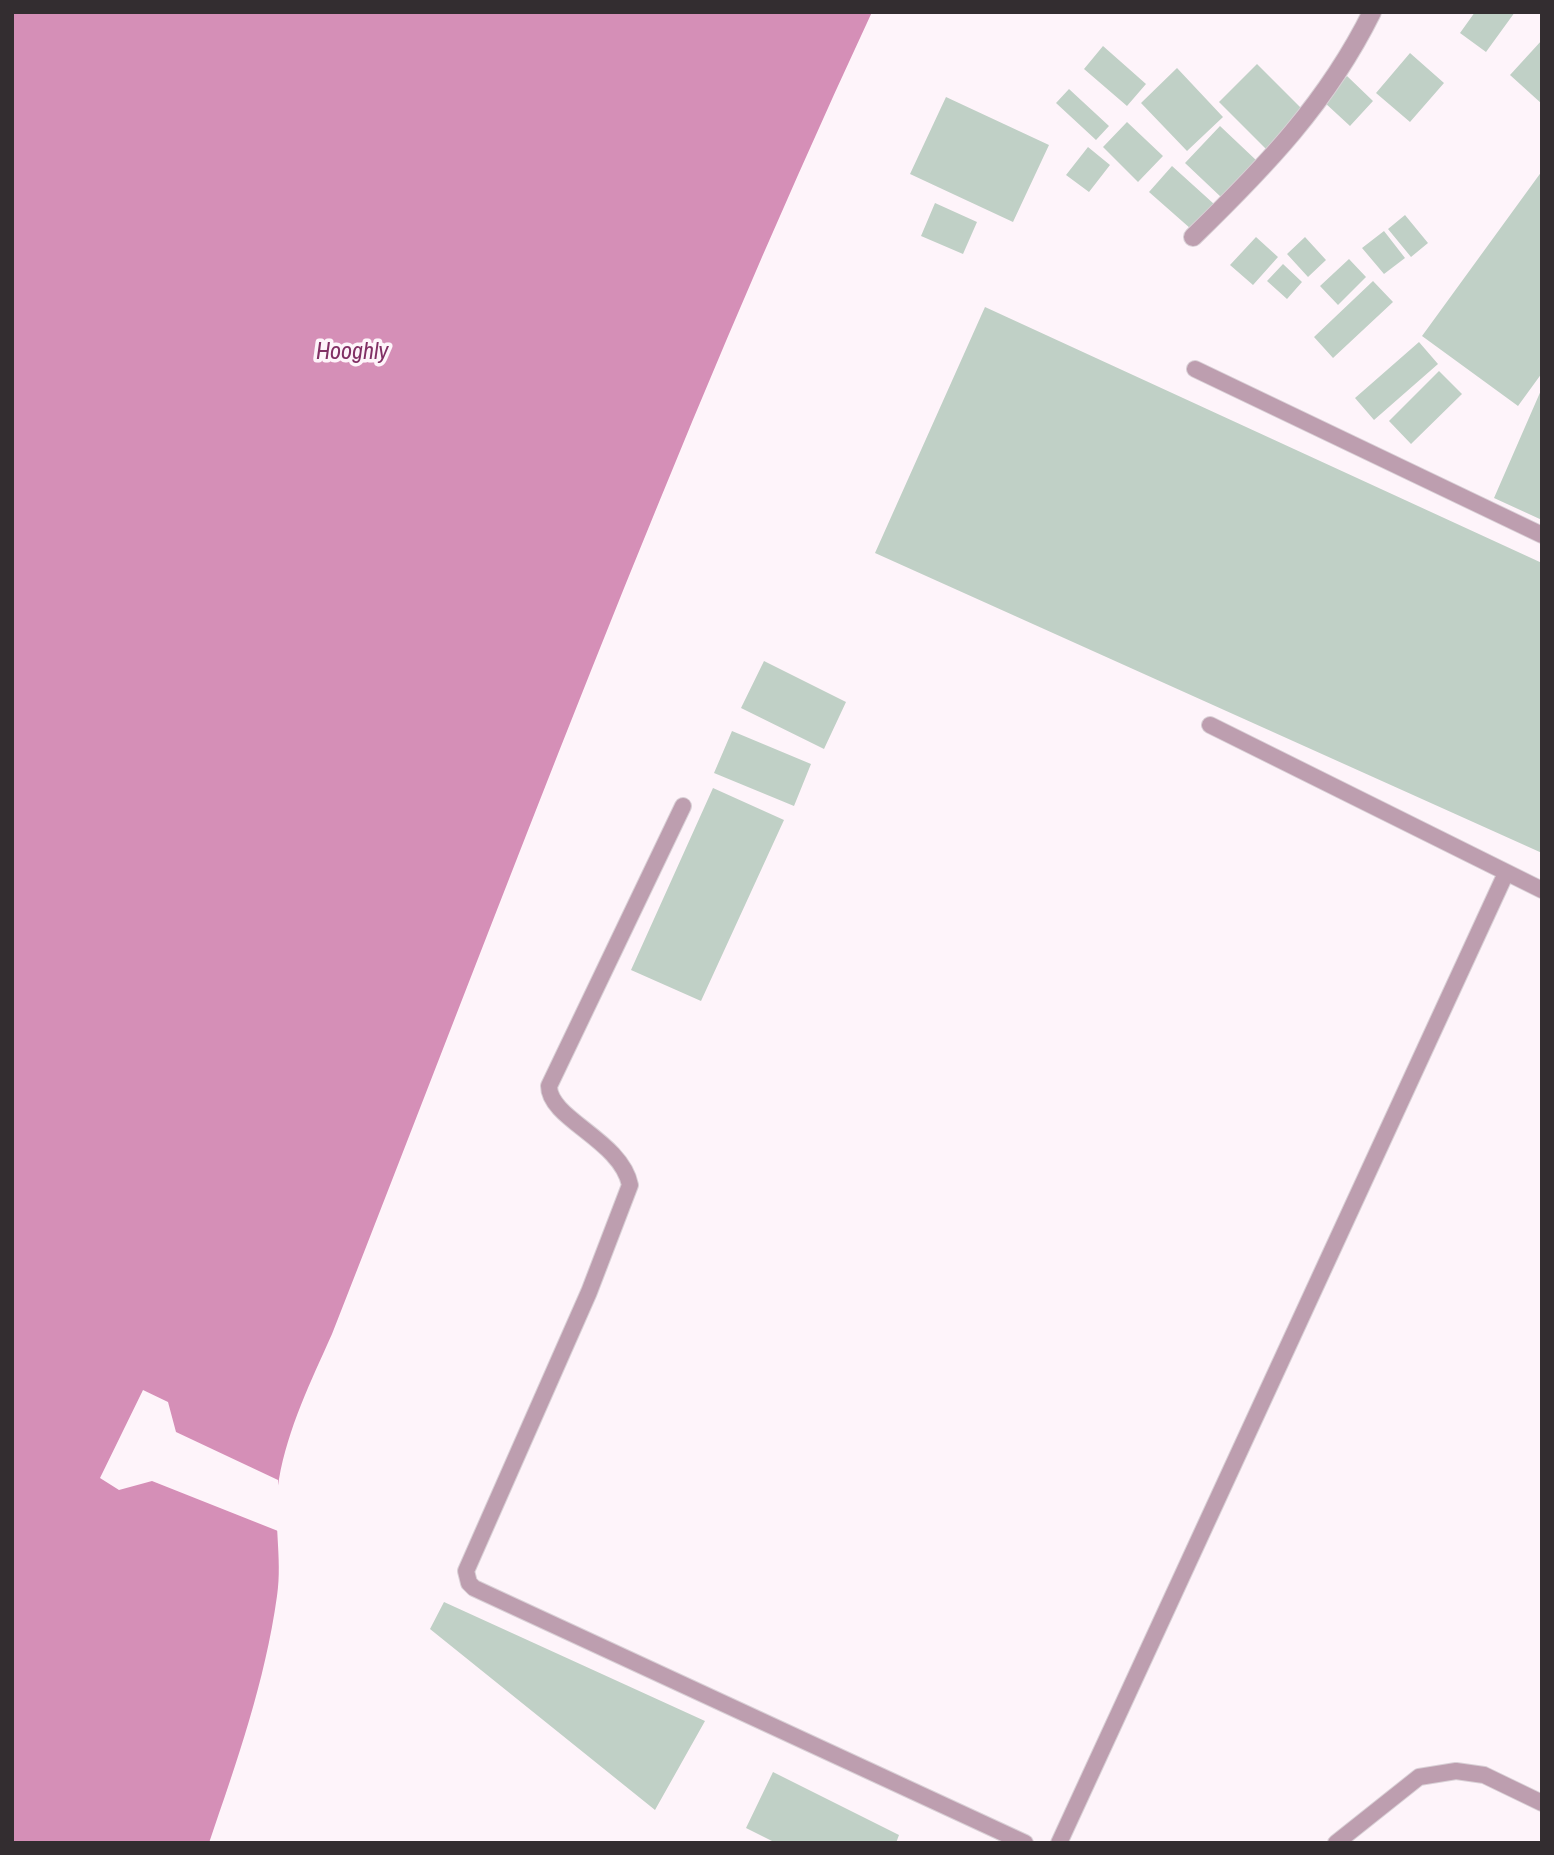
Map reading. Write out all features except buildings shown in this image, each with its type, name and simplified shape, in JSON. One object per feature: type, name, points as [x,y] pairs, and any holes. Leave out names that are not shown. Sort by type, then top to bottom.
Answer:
[{"type":"street","points":[[1193,237],[1297,131],[1350,56],[1372,12]]},
{"type":"lane","points":[[1195,369],[1542,536]]},
{"type":"lane","points":[[1210,725],[1542,890]]},
{"type":"lane","points":[[683,806],[549,1086],[553,1102],[615,1155],[627,1170],[630,1185],[589,1292],[466,1571],[466,1577],[474,1588],[1025,1843]]},
{"type":"lane","points":[[1059,1843],[1506,873]]},
{"type":"lane","points":[[1336,1843],[1419,1777],[1456,1771],[1484,1775],[1542,1803]]},
{"type":"water","name":"Hooghly","points":[[12,12],[872,12],[798,174],[659,503],[526,835],[332,1334],[294,1423],[277,1493],[279,1582],[272,1628],[249,1721],[209,1843],[12,1843]]},
{"type":"pier","points":[[143,1390],[168,1402],[176,1432],[278,1480],[278,1531],[152,1481],[119,1490],[100,1478]]}]
